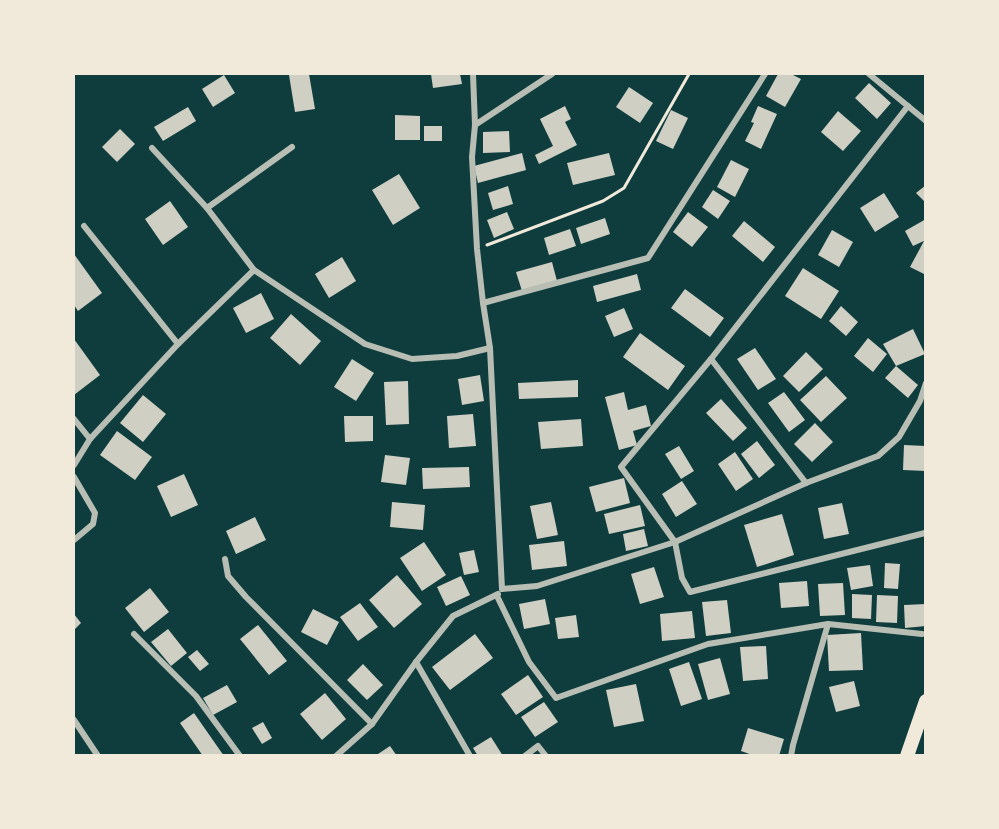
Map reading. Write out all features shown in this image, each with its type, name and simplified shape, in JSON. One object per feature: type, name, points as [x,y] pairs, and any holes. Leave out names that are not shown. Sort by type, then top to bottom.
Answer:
[{"type":"highway","points":[[907,756],[926,701]]},
{"type":"street","points":[[336,756],[372,724],[416,662],[453,616],[497,596],[502,589],[490,348],[477,249],[472,157],[475,126],[472,74]]},
{"type":"street","points":[[475,126],[552,74]]},
{"type":"street","points":[[483,303],[648,258],[765,74]]},
{"type":"street","points":[[869,74],[926,121]]},
{"type":"street","points":[[908,106],[711,359],[621,467],[675,542],[682,578],[690,592],[925,533]]},
{"type":"street","points":[[207,208],[292,147]]},
{"type":"street","points":[[152,148],[207,208],[254,270],[365,344],[412,359],[457,357],[490,348]]},
{"type":"street","points":[[84,226],[178,344]]},
{"type":"street","points":[[74,465],[90,439],[178,344],[254,270]]},
{"type":"street","points":[[711,359],[806,483]]},
{"type":"street","points":[[502,589],[537,586],[675,542],[806,483],[878,456],[898,437],[920,401],[926,383]]},
{"type":"street","points":[[74,419],[90,439]]},
{"type":"street","points":[[74,477],[95,513],[93,525],[74,540]]},
{"type":"street","points":[[225,559],[228,576],[246,597],[372,724]]},
{"type":"street","points":[[497,596],[529,662],[556,698],[708,644],[828,624],[922,634]]},
{"type":"street","points":[[791,756],[828,624]]},
{"type":"street","points":[[134,634],[196,696],[240,756]]},
{"type":"street","points":[[416,662],[470,756]]},
{"type":"street","points":[[74,720],[98,756]]},
{"type":"street","points":[[525,756],[538,746],[546,756]]},
{"type":"path","points":[[477,249],[603,201],[624,188],[689,74]]},
{"type":"building","points":[[309,74],[315,109],[295,112],[289,75]]},
{"type":"building","points":[[431,74],[460,74],[462,84],[433,88]]},
{"type":"building","points":[[778,74],[791,74],[801,79],[785,107],[766,96]]},
{"type":"building","points":[[224,75],[235,93],[213,107],[202,89]]},
{"type":"building","points":[[869,83],[891,103],[877,119],[855,98]]},
{"type":"building","points":[[629,87],[653,103],[640,123],[616,107]]},
{"type":"building","points":[[565,106],[571,119],[565,122],[577,145],[539,164],[535,155],[553,146],[540,119]]},
{"type":"building","points":[[758,106],[777,114],[761,149],[745,141],[754,123],[751,122]]},
{"type":"building","points":[[188,107],[196,121],[163,141],[154,127]]},
{"type":"building","points":[[671,110],[688,118],[673,149],[656,141]]},
{"type":"building","points":[[838,111],[861,131],[843,151],[821,132]]},
{"type":"building","points":[[395,115],[420,116],[420,140],[395,140]]},
{"type":"building","points":[[424,126],[442,126],[442,141],[424,141]]},
{"type":"building","points":[[120,129],[135,144],[117,162],[102,147]]},
{"type":"building","points":[[509,131],[510,152],[483,153],[483,132]]},
{"type":"building","points":[[522,153],[526,170],[478,183],[474,166]]},
{"type":"building","points":[[609,153],[615,175],[573,185],[567,163]]},
{"type":"building","points":[[731,160],[749,169],[735,197],[717,187]]},
{"type":"building","points":[[399,174],[420,208],[393,225],[372,190]]},
{"type":"building","points":[[926,185],[926,203],[916,193]]},
{"type":"building","points":[[508,186],[513,204],[493,210],[488,193]]},
{"type":"building","points":[[713,190],[730,201],[718,219],[702,207]]},
{"type":"building","points":[[884,193],[899,217],[875,232],[860,208]]},
{"type":"building","points":[[170,201],[188,227],[163,245],[145,219]]},
{"type":"building","points":[[507,212],[514,229],[494,238],[487,220]]},
{"type":"building","points":[[688,212],[708,227],[692,247],[673,232]]},
{"type":"building","points":[[605,218],[610,234],[581,244],[576,228]]},
{"type":"building","points":[[926,219],[926,240],[913,246],[905,231]]},
{"type":"building","points":[[744,221],[775,247],[763,262],[732,236]]},
{"type":"building","points":[[570,229],[576,246],[549,255],[544,238]]},
{"type":"building","points":[[832,230],[853,242],[839,267],[818,255]]},
{"type":"building","points":[[924,241],[926,242],[926,275],[910,267]]},
{"type":"building","points":[[74,254],[102,293],[78,311],[74,305]]},
{"type":"building","points":[[342,257],[356,281],[329,298],[315,274]]},
{"type":"building","points":[[552,262],[557,281],[522,291],[516,272]]},
{"type":"building","points":[[803,268],[839,291],[821,319],[785,296]]},
{"type":"building","points":[[637,274],[641,290],[597,302],[593,286]]},
{"type":"building","points":[[685,289],[724,318],[710,337],[671,308]]},
{"type":"building","points":[[261,293],[274,319],[246,333],[233,308]]},
{"type":"building","points":[[841,306],[858,322],[846,336],[829,321]]},
{"type":"building","points":[[624,308],[633,329],[614,337],[605,316]]},
{"type":"building","points":[[291,314],[321,341],[300,365],[270,338]]},
{"type":"building","points":[[913,329],[925,354],[896,366],[883,344]]},
{"type":"building","points":[[640,333],[685,366],[668,390],[623,357]]},
{"type":"building","points":[[868,338],[887,354],[873,372],[854,356]]},
{"type":"building","points":[[74,339],[100,375],[74,395]]},
{"type":"building","points":[[755,348],[776,379],[758,390],[737,359]]},
{"type":"building","points":[[806,352],[823,369],[799,392],[783,376]]},
{"type":"building","points":[[352,359],[374,373],[356,401],[334,387]]},
{"type":"building","points":[[896,366],[918,385],[908,398],[885,378]]},
{"type":"building","points":[[480,375],[484,401],[462,405],[458,379]]},
{"type":"building","points":[[826,376],[847,398],[821,422],[800,400]]},
{"type":"building","points":[[578,380],[578,397],[519,399],[518,383]]},
{"type":"building","points":[[408,381],[409,424],[386,425],[384,382]]},
{"type":"building","points":[[624,392],[628,410],[646,405],[651,426],[633,431],[637,445],[619,450],[605,397]]},
{"type":"building","points":[[784,392],[805,420],[789,432],[768,403]]},
{"type":"building","points":[[143,395],[166,414],[143,442],[120,423]]},
{"type":"building","points":[[721,399],[747,428],[733,441],[706,413]]},
{"type":"building","points":[[473,414],[476,446],[449,448],[447,416]]},
{"type":"building","points":[[344,416],[373,416],[373,441],[345,442]]},
{"type":"building","points":[[581,419],[583,446],[541,449],[538,422]]},
{"type":"building","points":[[815,423],[833,442],[812,462],[794,444]]},
{"type":"building","points":[[117,431],[152,457],[135,480],[100,455]]},
{"type":"building","points":[[757,441],[775,465],[759,478],[741,454]]},
{"type":"building","points":[[904,445],[926,446],[926,471],[903,470]]},
{"type":"building","points":[[679,446],[694,471],[681,479],[665,454]]},
{"type":"building","points":[[735,452],[753,479],[736,491],[718,464]]},
{"type":"building","points":[[385,455],[410,458],[406,485],[381,482]]},
{"type":"building","points":[[469,467],[470,487],[423,489],[422,468]]},
{"type":"building","points":[[184,474],[198,505],[171,517],[157,486]]},
{"type":"building","points":[[624,478],[630,503],[596,512],[589,487]]},
{"type":"building","points":[[682,481],[697,504],[676,517],[662,494]]},
{"type":"building","points":[[392,502],[425,505],[423,530],[390,527]]},
{"type":"building","points":[[551,502],[558,535],[537,539],[530,506]]},
{"type":"building","points":[[842,503],[849,534],[824,539],[818,508]]},
{"type":"building","points":[[640,505],[645,526],[609,534],[604,514]]},
{"type":"building","points":[[782,514],[794,555],[757,567],[744,525]]},
{"type":"building","points":[[255,517],[266,540],[236,554],[226,531]]},
{"type":"building","points":[[644,529],[648,546],[626,551],[623,534]]},
{"type":"building","points":[[564,541],[567,566],[532,570],[529,545]]},
{"type":"building","points":[[424,542],[446,575],[422,591],[400,558]]},
{"type":"building","points":[[474,550],[479,572],[464,575],[459,553]]},
{"type":"building","points":[[885,563],[900,564],[898,589],[884,588]]},
{"type":"building","points":[[870,565],[873,586],[851,590],[847,568]]},
{"type":"building","points":[[654,567],[664,597],[640,604],[631,574]]},
{"type":"building","points":[[397,575],[422,604],[394,628],[369,600]]},
{"type":"building","points":[[461,576],[470,595],[446,606],[437,587]]},
{"type":"building","points":[[807,581],[809,606],[781,608],[779,583]]},
{"type":"building","points":[[843,583],[845,615],[820,616],[818,584]]},
{"type":"building","points":[[150,588],[169,612],[144,632],[125,608]]},
{"type":"building","points":[[852,594],[872,595],[871,619],[852,618]]},
{"type":"building","points":[[877,595],[898,596],[897,623],[876,622]]},
{"type":"building","points":[[545,599],[550,624],[524,629],[519,604]]},
{"type":"building","points":[[727,600],[731,633],[706,636],[702,602]]},
{"type":"building","points":[[360,603],[378,627],[358,641],[340,617]]},
{"type":"building","points":[[926,604],[926,626],[905,628],[904,605]]},
{"type":"building","points":[[313,609],[339,622],[327,645],[301,632]]},
{"type":"building","points":[[692,611],[695,638],[662,641],[660,614]]},
{"type":"building","points":[[74,614],[81,623],[74,630]]},
{"type":"building","points":[[576,615],[579,637],[558,639],[555,618]]},
{"type":"building","points":[[258,625],[287,661],[269,675],[240,639]]},
{"type":"building","points":[[168,629],[187,653],[171,666],[151,642]]},
{"type":"building","points":[[861,633],[863,670],[829,671],[827,635]]},
{"type":"building","points":[[475,634],[493,658],[450,690],[432,667]]},
{"type":"building","points":[[766,646],[768,679],[743,681],[740,647]]},
{"type":"building","points":[[197,650],[209,664],[200,671],[188,657]]},
{"type":"building","points":[[720,658],[730,694],[708,700],[698,664]]},
{"type":"building","points":[[689,662],[702,699],[681,706],[669,669]]},
{"type":"building","points":[[363,664],[383,685],[367,700],[347,680]]},
{"type":"building","points":[[528,675],[543,697],[516,715],[501,694]]},
{"type":"building","points":[[854,681],[860,706],[836,712],[829,687]]},
{"type":"building","points":[[636,684],[644,721],[614,727],[606,690]]},
{"type":"building","points":[[227,685],[237,702],[213,715],[203,698]]},
{"type":"building","points":[[325,693],[346,719],[322,740],[300,714]]},
{"type":"building","points":[[544,702],[558,722],[535,737],[521,717]]},
{"type":"building","points":[[194,713],[224,756],[203,756],[180,723]]},
{"type":"building","points":[[263,722],[272,738],[262,744],[252,728]]},
{"type":"building","points":[[748,728],[784,739],[779,756],[755,756],[741,751]]},
{"type":"building","points":[[491,737],[503,756],[478,756],[473,748]]},
{"type":"building","points":[[390,746],[397,756],[375,756]]}]
